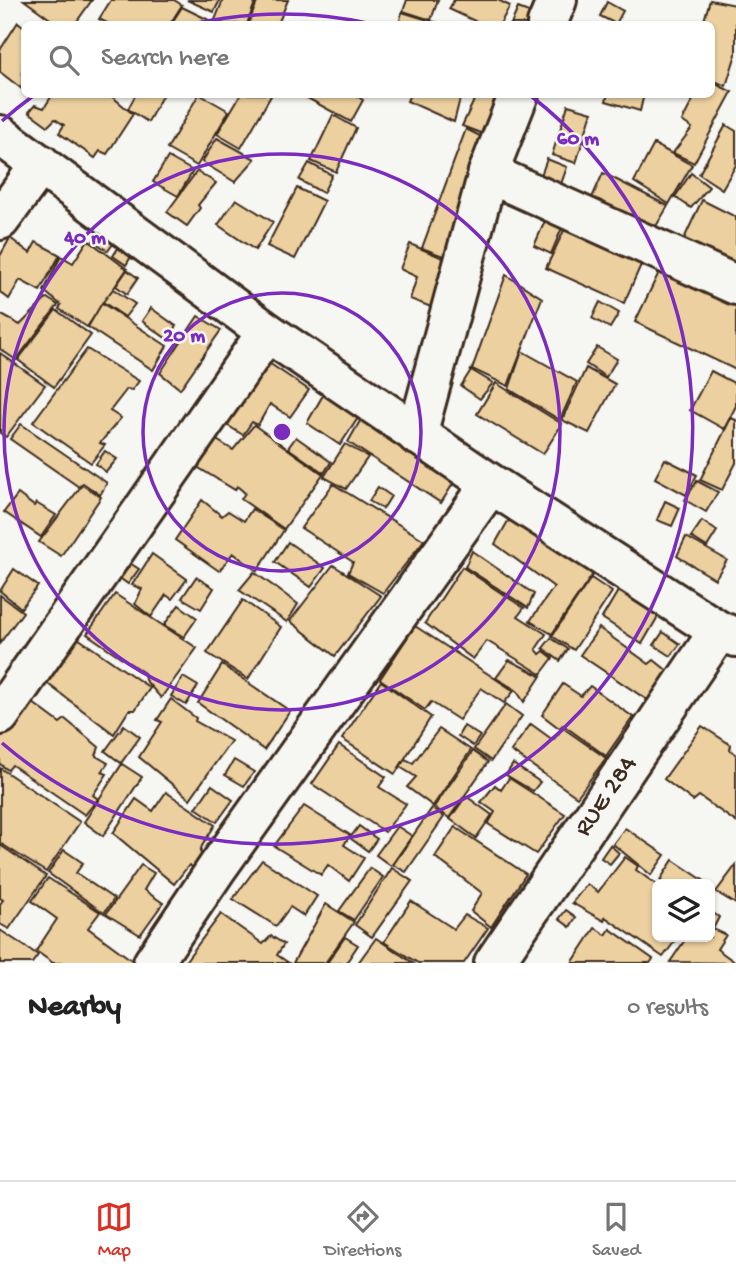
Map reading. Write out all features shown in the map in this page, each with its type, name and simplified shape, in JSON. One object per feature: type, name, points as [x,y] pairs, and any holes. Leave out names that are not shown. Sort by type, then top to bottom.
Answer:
[{"type":"street","points":[[548,21],[557,0]]},
{"type":"street","points":[[417,435],[488,173],[517,98]]},
{"type":"street","points":[[0,135],[267,332],[417,435],[728,634]]},
{"type":"street","points":[[0,220],[41,164]]},
{"type":"street","points":[[488,173],[736,285]]},
{"type":"street","points":[[0,715],[267,332]]},
{"type":"street","points":[[153,963],[217,868],[491,484]]},
{"type":"street","name":"RUE 284","points":[[494,963],[728,634]]},
{"type":"building","points":[[24,0],[92,0],[77,21],[53,21]]},
{"type":"building","points":[[111,0],[174,0],[182,5],[172,21],[99,19]]},
{"type":"building","points":[[187,0],[220,0],[214,12]]},
{"type":"building","points":[[223,0],[256,0],[248,21],[215,20]]},
{"type":"building","points":[[258,0],[288,0],[279,21],[249,21]]},
{"type":"building","points":[[407,0],[438,0],[431,20],[403,11]]},
{"type":"building","points":[[454,0],[498,0],[510,6],[502,21],[475,21],[449,9]]},
{"type":"building","points":[[710,0],[736,5],[736,54],[726,86],[715,81],[715,21],[704,21]]},
{"type":"building","points":[[607,2],[623,11],[618,21],[600,16]]},
{"type":"building","points":[[182,7],[211,21],[173,21]]},
{"type":"building","points":[[518,8],[539,16],[536,21],[512,21]]},
{"type":"building","points":[[402,12],[431,21],[400,21]]},
{"type":"building","points":[[18,22],[21,24],[21,88],[0,72],[0,50]]},
{"type":"building","points":[[715,84],[732,92],[694,163],[673,153],[692,128],[682,121],[694,98],[715,98]]},
{"type":"building","points":[[50,98],[114,98],[133,114],[107,154],[100,151],[95,158],[59,133],[64,125],[55,119],[48,126],[29,112],[35,105],[44,108]]},
{"type":"building","points":[[134,98],[161,98],[148,122],[128,109]]},
{"type":"building","points":[[197,98],[206,98],[229,111],[197,166],[167,149]]},
{"type":"building","points":[[239,98],[270,98],[241,148],[217,134]]},
{"type":"building","points":[[307,98],[360,98],[363,100],[351,122]]},
{"type":"building","points":[[408,98],[460,98],[454,122],[407,101]]},
{"type":"building","points":[[475,98],[498,100],[483,134],[462,126]]},
{"type":"building","points":[[607,98],[643,98],[640,111],[606,101]]},
{"type":"building","points":[[568,105],[592,112],[576,163],[552,155]]},
{"type":"building","points":[[333,115],[356,128],[336,172],[311,161]]},
{"type":"building","points":[[726,125],[736,131],[736,165],[722,189],[699,174]]},
{"type":"building","points":[[466,129],[492,142],[451,259],[422,248]]},
{"type":"building","points":[[217,138],[255,159],[235,182],[202,162]]},
{"type":"building","points":[[654,144],[692,165],[669,204],[634,182]]},
{"type":"building","points":[[168,157],[193,171],[178,196],[153,182]]},
{"type":"building","points":[[547,159],[567,167],[561,184],[540,178]]},
{"type":"building","points":[[309,163],[332,175],[323,193],[299,180]]},
{"type":"building","points":[[197,171],[216,183],[198,205],[200,208],[187,226],[167,212]]},
{"type":"building","points":[[603,173],[668,206],[655,228],[591,200]]},
{"type":"building","points":[[691,173],[709,187],[691,208],[675,197]]},
{"type":"building","points":[[297,188],[324,201],[295,259],[267,246]]},
{"type":"building","points":[[236,199],[273,222],[255,250],[218,225]]},
{"type":"building","points":[[702,200],[736,217],[736,272],[682,243]]},
{"type":"building","points":[[548,214],[565,221],[551,254],[534,246]]},
{"type":"building","points":[[568,222],[644,258],[624,303],[546,268]]},
{"type":"building","points":[[107,225],[120,234],[108,251],[93,241]]},
{"type":"building","points":[[10,238],[30,253],[36,242],[60,255],[40,291],[20,280],[9,299],[0,292],[0,256]]},
{"type":"building","points":[[88,240],[127,269],[87,327],[59,309],[61,305],[44,291],[61,256],[73,263]]},
{"type":"building","points":[[122,242],[135,250],[126,265],[113,256]]},
{"type":"building","points":[[410,244],[450,261],[431,307],[410,299],[417,277],[400,269]]},
{"type":"building","points":[[662,266],[736,302],[736,370],[635,322]]},
{"type":"building","points":[[127,270],[138,278],[127,294],[116,286]]},
{"type":"building","points":[[506,275],[542,298],[508,386],[472,369]]},
{"type":"building","points":[[113,289],[135,304],[125,317],[103,302]]},
{"type":"building","points":[[47,298],[58,305],[16,360],[0,349],[0,314],[20,325]]},
{"type":"building","points":[[600,302],[619,313],[610,328],[592,318]]},
{"type":"building","points":[[102,303],[167,346],[153,370],[88,327]]},
{"type":"building","points":[[151,308],[176,326],[167,339],[142,321]]},
{"type":"building","points":[[56,310],[91,335],[54,387],[18,360]]},
{"type":"building","points":[[198,316],[221,330],[180,389],[160,373]]},
{"type":"building","points":[[597,347],[617,359],[606,377],[586,364]]},
{"type":"building","points":[[87,349],[139,381],[132,390],[127,389],[110,411],[121,418],[100,443],[105,445],[91,463],[33,422]]},
{"type":"building","points":[[522,351],[577,382],[560,420],[509,389]]},
{"type":"building","points":[[0,353],[45,385],[6,437],[0,433]]},
{"type":"building","points":[[263,359],[309,390],[290,417],[270,404],[258,425],[252,422],[243,435],[222,422]]},
{"type":"building","points":[[586,368],[615,384],[589,433],[562,420]]},
{"type":"building","points":[[471,370],[493,383],[480,399],[461,386]]},
{"type":"building","points":[[711,371],[736,384],[736,406],[724,429],[690,410]]},
{"type":"building","points":[[496,383],[562,424],[543,454],[477,414]]},
{"type":"building","points":[[326,390],[362,412],[340,445],[307,423]]},
{"type":"building","points":[[364,414],[456,479],[441,503],[348,442]]},
{"type":"building","points":[[731,418],[736,420],[736,463],[722,490],[700,480]]},
{"type":"building","points":[[21,424],[107,483],[100,495],[83,483],[79,487],[10,439]]},
{"type":"building","points":[[254,425],[323,474],[284,529],[241,499],[245,493],[237,486],[235,490],[189,462],[210,436],[233,450]]},
{"type":"building","points":[[296,437],[331,462],[324,473],[288,448]]},
{"type":"building","points":[[345,444],[368,457],[346,489],[324,477]]},
{"type":"building","points":[[105,451],[117,459],[106,472],[96,464]]},
{"type":"building","points":[[665,459],[697,475],[686,495],[655,478]]},
{"type":"building","points":[[697,481],[718,492],[706,512],[685,500]]},
{"type":"building","points":[[333,484],[424,540],[383,593],[348,573],[353,562],[301,528]]},
{"type":"building","points":[[82,485],[101,497],[61,556],[39,542]]},
{"type":"building","points":[[378,487],[391,496],[383,509],[369,501]]},
{"type":"building","points":[[18,494],[34,506],[36,503],[56,515],[41,537],[4,512]]},
{"type":"building","points":[[202,500],[222,516],[228,511],[244,521],[252,509],[284,530],[257,571],[233,553],[219,571],[175,540]]},
{"type":"building","points":[[665,501],[680,508],[672,526],[657,520]]},
{"type":"building","points":[[518,514],[597,568],[552,634],[530,621],[554,587],[495,544],[508,521],[514,522]]},
{"type":"building","points":[[702,521],[717,531],[707,547],[691,537]]},
{"type":"building","points":[[686,537],[727,560],[715,579],[677,556]]},
{"type":"building","points":[[288,542],[325,568],[311,587],[275,562]]},
{"type":"building","points":[[472,551],[534,594],[528,608],[465,567]]},
{"type":"building","points":[[152,554],[187,579],[172,599],[166,595],[151,617],[135,604],[142,589],[132,585]]},
{"type":"building","points":[[125,560],[139,569],[128,584],[114,574]]},
{"type":"building","points":[[333,565],[381,596],[335,656],[290,621]]},
{"type":"building","points":[[462,567],[524,608],[518,616],[546,634],[536,649],[540,654],[544,651],[553,658],[541,674],[487,641],[473,659],[425,623]]},
{"type":"building","points":[[14,569],[38,586],[21,608],[0,591]]},
{"type":"building","points":[[254,572],[298,604],[287,622],[239,590]]},
{"type":"building","points":[[196,577],[214,588],[201,609],[182,598]]},
{"type":"building","points":[[591,578],[612,592],[574,650],[552,636]]},
{"type":"building","points":[[621,586],[660,613],[642,644],[602,618]]},
{"type":"building","points":[[115,594],[197,648],[161,698],[145,680],[144,673],[87,634]]},
{"type":"building","points":[[0,595],[23,612],[0,643]]},
{"type":"building","points":[[243,600],[281,627],[248,679],[207,653]]},
{"type":"building","points":[[179,605],[197,618],[184,637],[164,625]]},
{"type":"building","points":[[415,626],[514,691],[504,703],[481,688],[459,720],[431,702],[425,710],[380,679]]},
{"type":"building","points":[[599,628],[649,664],[654,660],[669,672],[649,701],[580,655]]},
{"type":"building","points":[[663,632],[680,644],[671,656],[654,645]]},
{"type":"building","points":[[72,634],[150,688],[135,710],[129,710],[114,734],[40,678]]},
{"type":"building","points":[[551,638],[568,649],[560,661],[543,648]]},
{"type":"building","points":[[509,660],[541,676],[524,702],[516,690],[496,678]]},
{"type":"building","points":[[222,665],[290,711],[264,750],[198,703]]},
{"type":"building","points":[[183,677],[198,686],[186,705],[171,696]]},
{"type":"building","points":[[381,681],[431,717],[395,774],[342,739]]},
{"type":"building","points":[[563,684],[581,696],[590,686],[633,717],[606,756],[563,725],[559,728],[542,715]]},
{"type":"building","points":[[25,697],[60,723],[65,719],[99,747],[96,756],[108,763],[102,772],[107,774],[93,795],[98,799],[85,815],[12,765],[8,770],[0,764],[0,737]]},
{"type":"building","points":[[171,699],[196,718],[195,721],[231,741],[190,799],[139,757],[162,722],[157,720]]},
{"type":"building","points":[[506,704],[522,716],[491,761],[474,749]]},
{"type":"building","points":[[531,724],[553,740],[563,728],[606,758],[577,797],[511,751]]},
{"type":"building","points":[[124,725],[140,737],[121,763],[105,751]]},
{"type":"building","points":[[464,726],[480,736],[473,746],[458,736]]},
{"type":"building","points":[[702,726],[731,745],[730,750],[736,754],[736,822],[699,796],[693,801],[664,779]]},
{"type":"building","points":[[439,729],[471,750],[433,806],[407,787],[416,777],[400,767],[405,759],[413,763]]},
{"type":"building","points":[[339,745],[386,777],[379,787],[406,804],[385,832],[312,784]]},
{"type":"building","points":[[473,751],[488,762],[449,818],[434,807]]},
{"type":"building","points":[[234,760],[254,772],[244,786],[225,775]]},
{"type":"building","points":[[122,764],[142,777],[103,836],[84,822]]},
{"type":"building","points":[[513,764],[540,782],[533,791],[506,775]]},
{"type":"building","points":[[0,768],[80,822],[46,872],[0,843]]},
{"type":"building","points":[[509,778],[565,814],[536,854],[488,824],[495,812],[481,802],[495,785],[501,790]]},
{"type":"building","points":[[212,785],[233,800],[217,822],[196,808]]},
{"type":"building","points":[[166,792],[215,825],[202,846],[200,852],[205,857],[197,870],[189,865],[174,884],[113,833],[136,799],[153,811]]},
{"type":"building","points":[[466,796],[492,815],[476,838],[450,819]]},
{"type":"building","points":[[304,806],[350,835],[344,845],[364,858],[349,881],[328,865],[321,875],[274,846]]},
{"type":"building","points":[[432,808],[444,817],[406,872],[393,865]]},
{"type":"building","points":[[359,826],[377,839],[368,851],[350,838]]},
{"type":"building","points":[[397,826],[412,836],[391,866],[376,855]]},
{"type":"building","points":[[455,827],[526,874],[491,927],[471,911],[482,893],[435,857]]},
{"type":"building","points":[[625,828],[665,855],[651,875],[613,844]]},
{"type":"building","points":[[0,845],[46,876],[9,929],[0,924],[0,904],[3,900],[0,898]]},
{"type":"building","points":[[610,845],[619,853],[610,864],[601,858]]},
{"type":"building","points":[[64,850],[83,863],[76,873],[114,899],[104,913],[48,873]]},
{"type":"building","points":[[625,857],[638,866],[636,870],[652,881],[652,942],[674,942],[663,957],[605,917],[604,921],[572,903],[587,884],[598,892]]},
{"type":"building","points":[[262,860],[317,896],[304,916],[290,907],[276,926],[233,899]]},
{"type":"building","points":[[673,860],[702,879],[661,879]]},
{"type":"building","points":[[141,865],[154,873],[144,890],[163,903],[140,935],[106,914]]},
{"type":"building","points":[[736,865],[736,904],[716,892]]},
{"type":"building","points":[[370,868],[383,877],[354,920],[339,911]]},
{"type":"building","points":[[392,868],[412,881],[372,937],[355,925]]},
{"type":"building","points":[[48,878],[100,912],[88,928],[133,961],[132,963],[53,963],[36,951],[57,919],[32,901]]},
{"type":"building","points":[[411,901],[454,929],[465,915],[488,928],[464,963],[418,963],[384,942]]},
{"type":"building","points":[[326,904],[354,922],[325,963],[293,963]]},
{"type":"building","points":[[566,910],[576,917],[570,927],[559,919]]},
{"type":"building","points":[[221,914],[263,944],[271,936],[284,944],[277,955],[289,963],[184,963]]},
{"type":"building","points":[[595,928],[606,935],[610,929],[653,959],[650,963],[572,963]]},
{"type":"building","points":[[0,930],[38,955],[32,963],[0,963]]},
{"type":"building","points":[[715,930],[726,935],[717,949],[736,963],[670,962],[684,942],[715,942]]},
{"type":"building","points":[[345,937],[358,945],[346,963],[327,963]]},
{"type":"building","points":[[376,938],[413,963],[358,963]]}]
